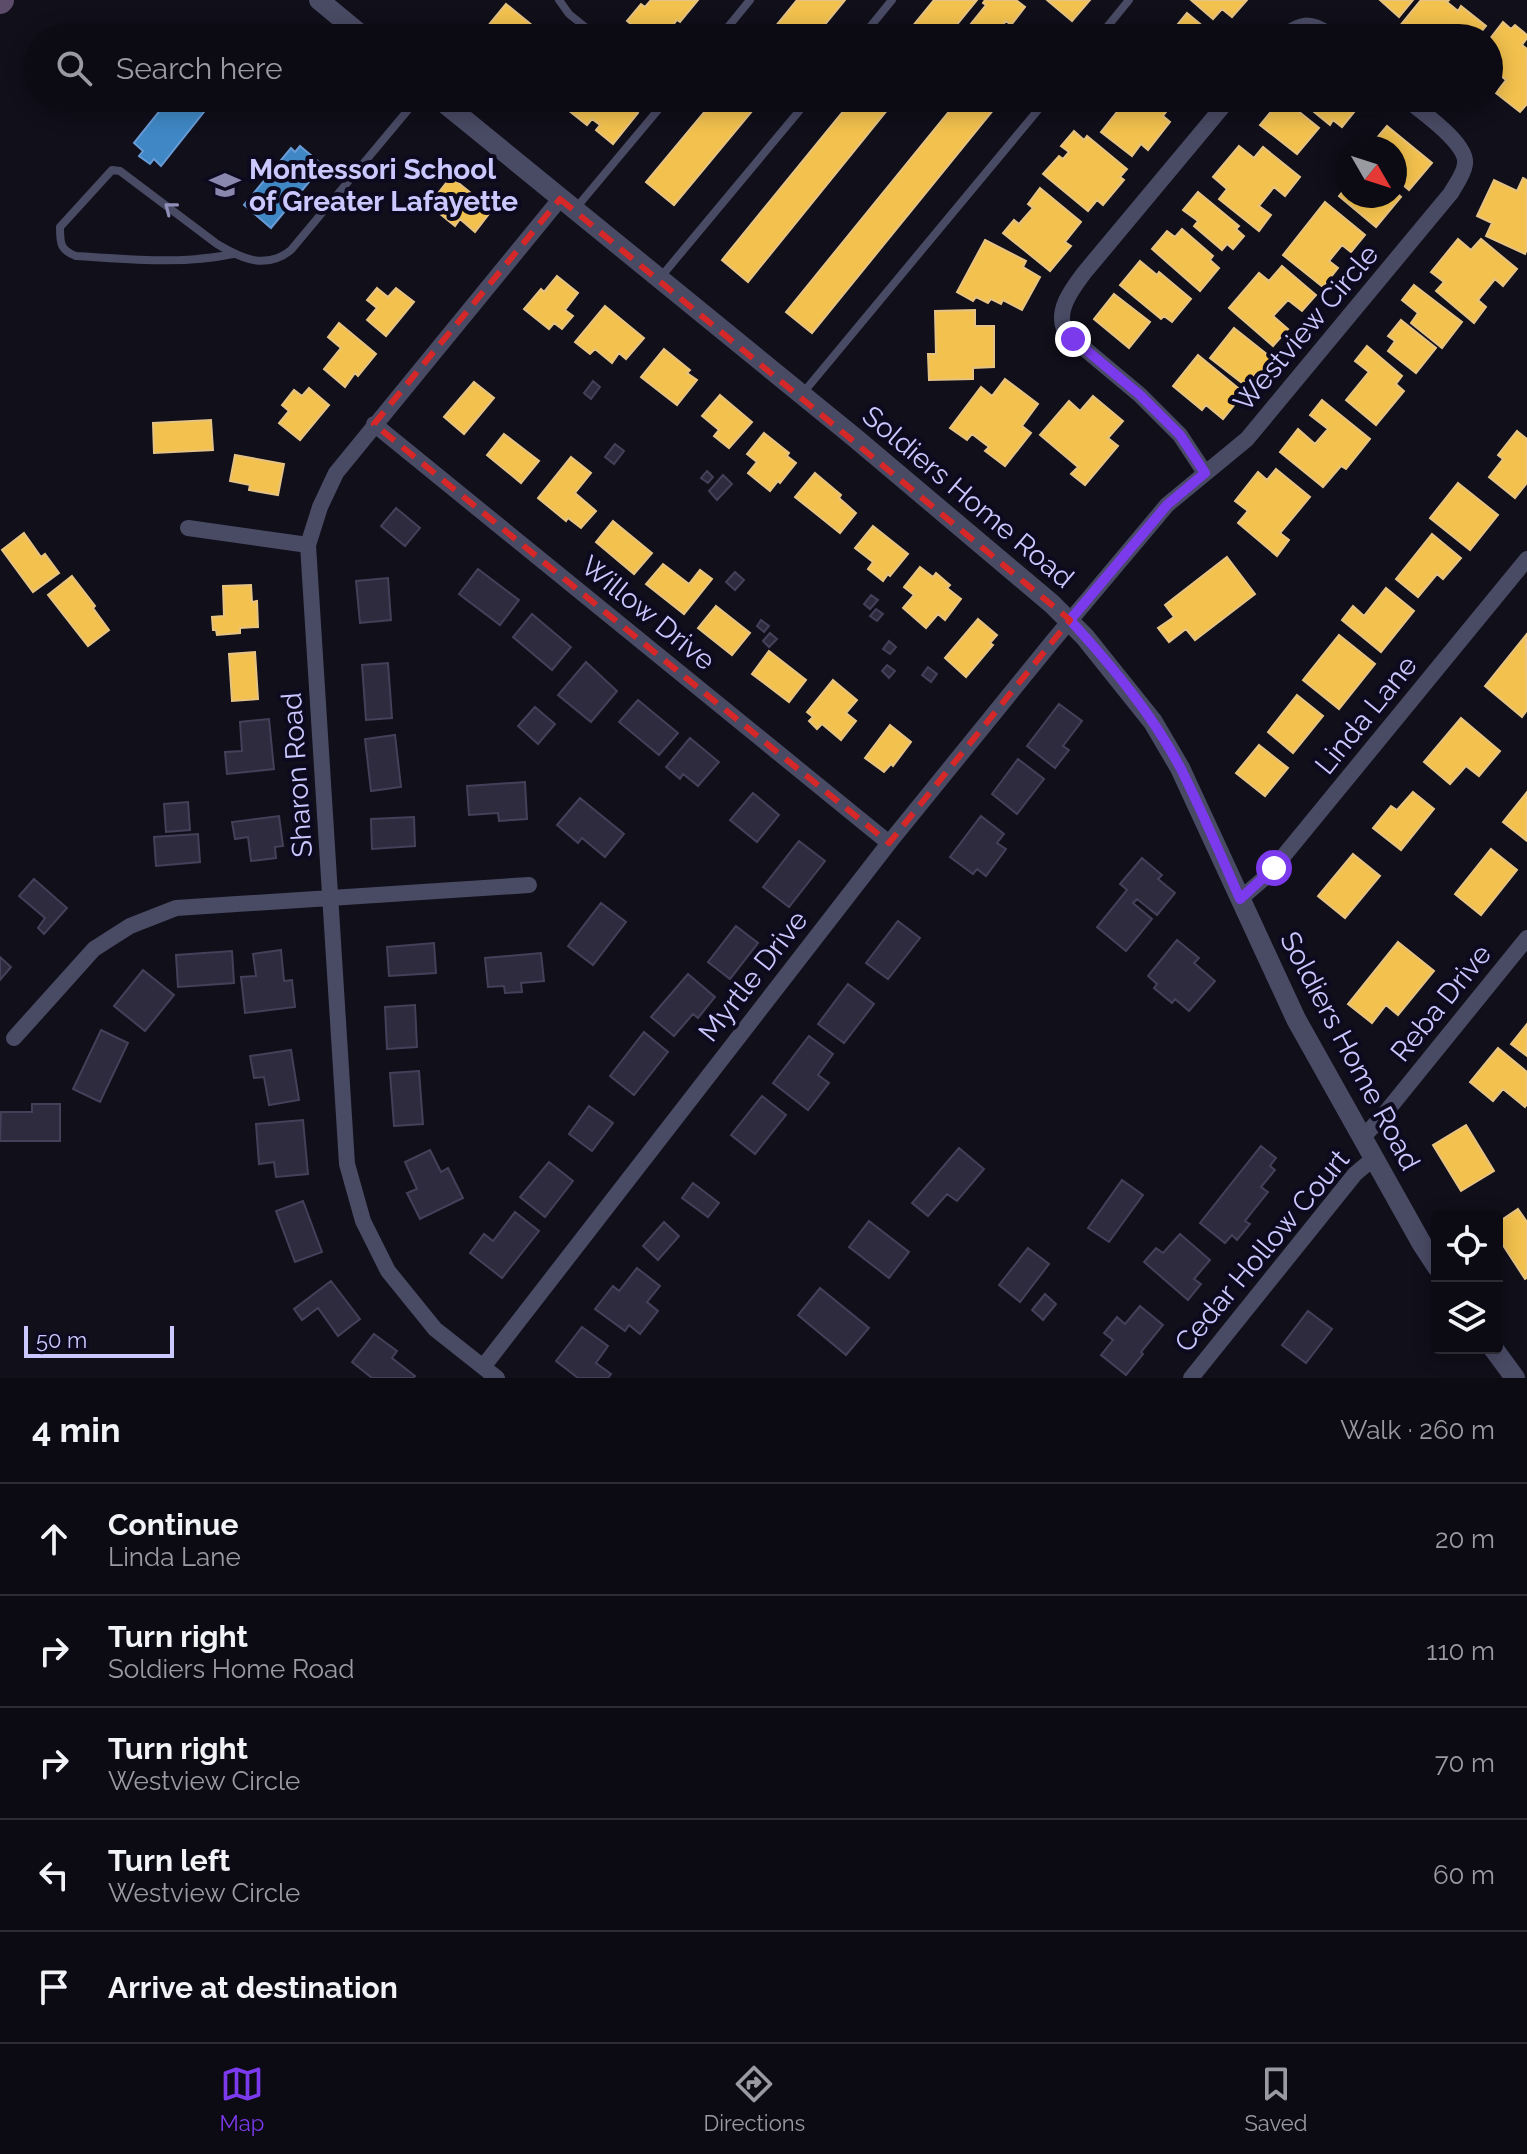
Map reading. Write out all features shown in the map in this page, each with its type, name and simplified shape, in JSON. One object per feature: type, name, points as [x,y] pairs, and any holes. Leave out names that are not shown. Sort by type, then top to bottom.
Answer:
[{"type":"street","points":[[319,0],[348,24]]},
{"type":"street","name":"Soldiers Home Road","points":[[455,112],[947,515],[1070,620],[1107,663],[1153,722],[1180,768],[1296,1019],[1431,1258]]},
{"type":"street","points":[[1205,473],[1180,435],[1140,395],[1064,329],[1063,310],[1069,294],[1084,273],[1218,112]]},
{"type":"street","name":"Westview Circle","points":[[1070,620],[1167,505],[1247,439],[1451,193],[1466,162],[1464,153],[1452,137],[1422,112]]},
{"type":"street","name":"Sharon Road","points":[[490,1373],[435,1329],[388,1271],[363,1221],[347,1164],[308,545],[320,507],[336,473],[374,424],[567,204]]},
{"type":"street","name":"Willow Drive","points":[[374,424],[889,843]]},
{"type":"street","points":[[188,528],[308,545]]},
{"type":"street","name":"Linda Lane","points":[[1240,899],[1268,875],[1527,559]]},
{"type":"street","name":"Myrtle Drive","points":[[490,1373],[889,843],[1070,620]]},
{"type":"street","points":[[14,1038],[94,949],[130,926],[176,908],[529,885]]},
{"type":"street","name":"Reba Drive","points":[[1363,1137],[1527,938]]},
{"type":"street","name":"Cedar Hollow Court","points":[[1191,1378],[1355,1174],[1374,1158]]},
{"type":"street","points":[[1497,1354],[1515,1378]]},
{"type":"lane","points":[[559,0],[582,24]]},
{"type":"lane","points":[[730,24],[750,0]]},
{"type":"lane","points":[[872,24],[892,0]]},
{"type":"lane","points":[[1109,24],[1129,0]]},
{"type":"lane","points":[[233,254],[207,260],[182,261],[76,256],[66,252],[62,246],[60,227],[112,170],[120,171],[233,254],[253,261],[281,258],[406,112]]},
{"type":"lane","points":[[567,204],[655,112]]},
{"type":"lane","points":[[659,279],[798,112]]},
{"type":"lane","points":[[802,395],[1036,112]]},
{"type":"highlighted area","points":[[560,199],[1070,620],[889,843],[374,424]]},
{"type":"building: Homes","points":[[651,0],[698,0],[680,22],[677,20],[674,24],[631,24],[627,21],[641,4],[645,7]]},
{"type":"building: Homes","points":[[797,0],[845,0],[825,24],[777,24]]},
{"type":"building: Homes","points":[[934,0],[977,0],[957,24],[914,24]]},
{"type":"building: Homes","points":[[985,0],[1016,0],[1025,7],[1012,24],[1006,21],[1004,24],[971,24],[986,5],[983,3]]},
{"type":"building: Homes","points":[[1047,0],[1090,0],[1072,21]]},
{"type":"building: Homes","points":[[1191,0],[1247,0],[1232,17],[1222,9],[1213,19]]},
{"type":"building: Homes","points":[[1380,0],[1413,0],[1399,17]]},
{"type":"building: Homes","points":[[1421,0],[1449,0],[1447,2],[1458,11],[1461,6],[1484,24],[1401,24]]},
{"type":"building: Homes","points":[[506,4],[531,24],[489,24]]},
{"type":"building: Homes","points":[[1187,13],[1200,24],[1178,24]]},
{"type":"building: Homes","points":[[1503,22],[1511,29],[1515,25],[1527,35],[1522,45],[1527,49],[1527,104],[1520,112],[1503,99],[1506,80],[1503,78]]},
{"type":"building: Homes","points":[[571,112],[638,113],[613,144],[596,130],[600,125],[592,119],[587,125]]},
{"type":"building: Homes","points":[[704,112],[751,112],[674,205],[646,182]]},
{"type":"building: Homes","points":[[843,112],[886,112],[748,282],[722,260]]},
{"type":"building: Homes","points":[[949,112],[992,112],[812,333],[786,312]]},
{"type":"building: Homes","points":[[1117,112],[1166,112],[1163,116],[1170,122],[1148,150],[1141,144],[1132,156],[1101,132]]},
{"type":"building: Homes","points":[[1271,112],[1299,112],[1319,128],[1297,154],[1260,125]]},
{"type":"building: Homes","points":[[1314,112],[1354,112],[1342,127],[1333,120],[1330,125]]},
{"type":"building: Homes","points":[[1387,126],[1399,136],[1378,136]]},
{"type":"building: Homes","points":[[1074,131],[1084,140],[1087,136],[1127,169],[1120,177],[1124,180],[1103,205],[1097,200],[1088,211],[1043,174],[1059,156],[1063,159],[1069,152],[1061,146]]},
{"type":"building: Homes","points":[[1407,142],[1432,163],[1409,190],[1407,188]]},
{"type":"building: Homes","points":[[1239,146],[1254,158],[1263,147],[1300,177],[1285,196],[1274,187],[1259,206],[1271,215],[1259,231],[1219,199],[1227,189],[1213,177]]},
{"type":"building: Homes","points":[[451,177],[492,210],[475,232],[460,219],[455,226],[439,213],[445,205],[435,197]]},
{"type":"building: Homes","points":[[1523,178],[1527,180],[1525,254],[1486,236],[1492,223],[1477,216],[1494,180],[1517,191]]},
{"type":"building: Homes","points":[[1040,188],[1081,222],[1065,242],[1071,246],[1050,271],[1003,233],[1014,220],[1019,224],[1033,208],[1028,204]]},
{"type":"building: Homes","points":[[1198,192],[1239,226],[1236,229],[1244,236],[1233,249],[1227,244],[1222,250],[1194,226],[1198,221],[1183,210]]},
{"type":"building: Homes","points":[[1325,202],[1365,235],[1351,252],[1342,245],[1329,261],[1338,268],[1323,287],[1283,255]]},
{"type":"building: Homes","points":[[1353,208],[1392,208],[1376,227]]},
{"type":"building: Homes","points":[[1182,229],[1213,256],[1210,260],[1219,268],[1200,291],[1152,249],[1167,231],[1175,237]]},
{"type":"building: Homes","points":[[1458,239],[1471,250],[1481,239],[1517,269],[1503,286],[1495,279],[1478,300],[1486,307],[1474,323],[1436,291],[1444,282],[1431,272]]},
{"type":"building: Homes","points":[[985,240],[1026,261],[1023,267],[1040,277],[1022,310],[1003,300],[1001,304],[991,299],[988,303],[976,297],[973,301],[957,292]]},
{"type":"building: Homes","points":[[1140,261],[1157,275],[1159,272],[1191,299],[1172,322],[1164,316],[1161,319],[1120,285]]},
{"type":"building: Homes","points":[[1282,266],[1316,295],[1302,311],[1288,300],[1273,316],[1288,329],[1273,346],[1229,308],[1259,273],[1269,281]]},
{"type":"building: Homes","points":[[557,276],[578,293],[565,310],[573,316],[562,329],[554,323],[549,329],[524,309]]},
{"type":"building: Homes","points":[[1414,285],[1462,322],[1442,348],[1411,323],[1418,313],[1402,300]]},
{"type":"building: Homes","points":[[377,288],[388,297],[396,288],[414,302],[386,336],[367,320],[377,308],[367,300]]},
{"type":"building: Homes","points":[[1114,294],[1150,322],[1129,348],[1094,319]]},
{"type":"building: Homes","points":[[605,306],[644,338],[626,359],[619,353],[612,363],[595,349],[590,354],[575,342]]},
{"type":"building: Homes","points":[[975,310],[975,326],[994,326],[994,367],[973,368],[973,379],[929,380],[928,354],[936,354],[935,311]]},
{"type":"building: Homes","points":[[1401,320],[1436,348],[1416,373],[1388,351],[1395,341],[1388,336]]},
{"type":"building: Homes","points":[[339,323],[376,354],[345,387],[324,369],[341,348],[328,337]]},
{"type":"building: Homes","points":[[1234,328],[1273,359],[1246,386],[1210,358]]},
{"type":"building: Homes","points":[[1367,346],[1402,376],[1396,384],[1404,391],[1376,425],[1346,400],[1369,372],[1355,361]]},
{"type":"building: Homes","points":[[664,349],[690,370],[687,373],[697,380],[677,405],[641,377]]},
{"type":"building: Homes","points":[[1198,355],[1244,393],[1223,419],[1206,405],[1202,410],[1173,386]]},
{"type":"building: Homes","points":[[1005,379],[1038,404],[1022,426],[1031,433],[1005,466],[985,451],[989,447],[972,434],[967,440],[950,428],[981,387],[992,396]]},
{"type":"building: Homes","points":[[474,382],[494,398],[464,434],[444,417]]},
{"type":"building: Homes","points":[[309,388],[329,405],[300,440],[279,423],[289,411],[282,405],[294,390],[302,396]]},
{"type":"building: Homes","points":[[720,395],[752,422],[729,448],[714,436],[719,430],[702,416]]},
{"type":"building: Homes","points":[[1093,396],[1123,421],[1108,438],[1118,446],[1085,485],[1071,474],[1078,467],[1040,435],[1069,401],[1080,411]]},
{"type":"building: Homes","points":[[1322,400],[1370,439],[1346,469],[1341,466],[1323,487],[1280,452],[1298,429],[1315,444],[1328,429],[1310,415]]},
{"type":"building: Homes","points":[[211,420],[213,450],[154,453],[153,423]]},
{"type":"building: Homes","points":[[1517,431],[1527,439],[1527,483],[1515,498],[1489,477],[1503,459],[1498,455]]},
{"type":"building: Homes","points":[[764,433],[789,453],[787,456],[796,463],[770,491],[748,473],[757,462],[747,454]]},
{"type":"building: Homes","points":[[504,434],[539,461],[521,483],[487,455]]},
{"type":"building: Homes","points":[[235,455],[284,464],[278,495],[249,490],[250,485],[230,481]]},
{"type":"building: Homes","points":[[571,457],[591,473],[575,493],[596,511],[581,528],[568,518],[566,521],[538,498]]},
{"type":"building: Homes","points":[[1276,469],[1310,497],[1280,533],[1289,540],[1277,556],[1238,523],[1248,511],[1235,501],[1258,472],[1267,480]]},
{"type":"building: Homes","points":[[815,473],[841,495],[839,498],[856,513],[840,533],[795,497]]},
{"type":"building: Homes","points":[[1458,483],[1498,515],[1470,550],[1430,518]]},
{"type":"building: Homes","points":[[613,521],[652,553],[634,574],[596,542]]},
{"type":"building: Homes","points":[[873,526],[908,554],[883,581],[868,569],[873,562],[855,548]]},
{"type":"building: Homes","points":[[24,533],[41,557],[45,554],[59,573],[33,592],[2,550]]},
{"type":"building: Homes","points":[[1432,534],[1461,558],[1443,579],[1437,574],[1418,597],[1396,579]]},
{"type":"building: Homes","points":[[1227,557],[1255,594],[1195,640],[1186,629],[1169,642],[1158,628],[1174,617],[1165,605]]},
{"type":"building: Homes","points":[[663,564],[689,584],[700,570],[712,579],[684,614],[646,584]]},
{"type":"building: Homes","points":[[920,567],[933,577],[936,573],[950,585],[947,588],[961,599],[945,620],[938,614],[926,628],[903,608],[914,595],[904,587]]},
{"type":"building: Homes","points":[[72,576],[109,630],[88,646],[48,595]]},
{"type":"building: Homes","points":[[251,585],[252,602],[257,601],[258,627],[240,628],[240,633],[217,635],[213,630],[212,617],[224,616],[223,586]]},
{"type":"building: Homes","points":[[1386,588],[1414,611],[1381,652],[1342,620],[1353,606],[1364,616]]},
{"type":"building: Homes","points":[[716,606],[750,633],[732,655],[698,628]]},
{"type":"building: Homes","points":[[978,619],[997,635],[990,643],[993,645],[966,677],[945,658]]},
{"type":"building: Homes","points":[[1339,635],[1375,664],[1339,709],[1303,680]]},
{"type":"building: Homes","points":[[1526,635],[1527,710],[1522,717],[1485,686]]},
{"type":"building: Homes","points":[[769,651],[806,680],[789,702],[752,674]]},
{"type":"building: Homes","points":[[255,652],[258,699],[232,701],[229,654]]},
{"type":"building: Homes","points":[[833,680],[857,700],[846,713],[856,721],[841,740],[822,724],[817,729],[809,721],[813,717],[807,712]]},
{"type":"building: Homes","points":[[1297,695],[1323,716],[1293,753],[1268,732]]},
{"type":"building: Homes","points":[[1461,718],[1500,751],[1479,776],[1466,766],[1450,784],[1424,762]]},
{"type":"building: Homes","points":[[890,725],[911,742],[893,766],[891,764],[884,772],[865,758]]},
{"type":"building: Homes","points":[[1259,745],[1288,768],[1265,796],[1236,773]]},
{"type":"building: Homes","points":[[1413,792],[1434,809],[1401,850],[1373,828],[1391,806],[1397,810]]},
{"type":"building: Homes","points":[[1527,792],[1527,841],[1503,822]]},
{"type":"building: Homes","points":[[1491,849],[1517,870],[1481,915],[1455,894]]},
{"type":"building: Homes","points":[[1353,854],[1380,876],[1345,918],[1318,896]]},
{"type":"building: Homes","points":[[1398,942],[1434,971],[1398,1015],[1386,1005],[1372,1023],[1348,1004]]},
{"type":"building: Homes","points":[[1527,1024],[1527,1056],[1511,1044]]},
{"type":"building: Homes","points":[[1498,1048],[1527,1072],[1525,1107],[1503,1089],[1493,1101],[1470,1082]]},
{"type":"building: Homes","points":[[1466,1125],[1494,1171],[1461,1191],[1433,1145]]},
{"type":"building: Homes","points":[[1518,1209],[1527,1222],[1525,1279],[1503,1245],[1503,1219]]},
{"type":"building: Schools","points":[[159,112],[204,112],[161,166],[154,159],[150,164],[139,156],[143,151],[134,143]]},
{"type":"building: Schools","points":[[300,146],[319,162],[315,168],[318,171],[271,228],[244,205],[291,148],[295,152]]},
{"type":"building: Other","points":[[593,381],[600,387],[591,399],[584,393]]},
{"type":"building: Other","points":[[615,444],[624,451],[614,464],[605,457]]},
{"type":"building: Other","points":[[707,471],[713,477],[708,483],[701,478]]},
{"type":"building: Other","points":[[723,475],[732,484],[717,500],[709,491]]},
{"type":"building: Other","points":[[396,508],[420,528],[405,546],[381,526]]},
{"type":"building: Other","points":[[478,569],[519,600],[500,625],[459,594]]},
{"type":"building: Other","points":[[735,572],[744,580],[735,590],[726,582]]},
{"type":"building: Other","points":[[388,578],[391,620],[360,623],[356,581]]},
{"type":"building: Other","points":[[871,595],[878,600],[870,609],[864,604]]},
{"type":"building: Other","points":[[876,609],[883,614],[877,621],[870,616]]},
{"type":"building: Other","points":[[532,614],[571,647],[552,670],[513,637]]},
{"type":"building: Other","points":[[761,620],[769,626],[764,632],[757,626]]},
{"type":"building: Other","points":[[770,633],[777,639],[769,647],[763,641]]},
{"type":"building: Other","points":[[889,641],[896,647],[890,654],[883,649]]},
{"type":"building: Other","points":[[586,662],[617,691],[591,722],[558,695]]},
{"type":"building: Other","points":[[388,663],[392,718],[366,720],[362,665]]},
{"type":"building: Other","points":[[887,665],[895,671],[889,678],[882,671]]},
{"type":"building: Other","points":[[928,667],[937,674],[931,682],[922,675]]},
{"type":"building: Other","points":[[638,700],[678,733],[659,755],[619,722]]},
{"type":"building: Other","points":[[1059,704],[1082,721],[1063,746],[1069,750],[1055,768],[1027,746]]},
{"type":"building: Other","points":[[535,707],[555,724],[538,744],[518,726]]},
{"type":"building: Other","points":[[269,719],[274,769],[227,774],[225,752],[242,751],[240,722]]},
{"type":"building: Other","points":[[395,735],[401,787],[371,791],[365,739]]},
{"type":"building: Other","points":[[690,738],[719,762],[698,786],[683,774],[680,779],[666,767]]},
{"type":"building: Other","points":[[1018,759],[1044,779],[1017,814],[992,794]]},
{"type":"building: Other","points":[[525,782],[527,819],[499,821],[498,813],[469,815],[467,786]]},
{"type":"building: Other","points":[[753,793],[779,815],[757,842],[730,820]]},
{"type":"building: Other","points":[[580,798],[624,834],[605,857],[582,838],[578,843],[557,825]]},
{"type":"building: Other","points":[[188,802],[190,830],[166,832],[164,804]]},
{"type":"building: Other","points":[[279,816],[283,846],[275,847],[276,858],[251,861],[248,837],[235,839],[232,822]]},
{"type":"building: Other","points":[[981,816],[1004,834],[997,843],[1006,849],[986,876],[977,869],[973,874],[950,857]]},
{"type":"building: Other","points":[[414,817],[415,846],[372,849],[371,819]]},
{"type":"building: Other","points":[[198,834],[200,862],[156,866],[154,837]]},
{"type":"building: Other","points":[[799,841],[825,861],[789,907],[763,887]]},
{"type":"building: Other","points":[[1142,858],[1162,875],[1158,879],[1175,893],[1157,915],[1137,899],[1133,903],[1152,919],[1126,951],[1097,927],[1127,890],[1120,884]]},
{"type":"building: Other","points":[[34,879],[67,908],[44,934],[38,928],[45,918],[19,896]]},
{"type":"building: Other","points":[[601,903],[626,922],[593,965],[568,946]]},
{"type":"building: Other","points":[[898,921],[920,938],[888,979],[866,963]]},
{"type":"building: Other","points":[[736,926],[758,943],[730,979],[708,962]]},
{"type":"building: Other","points":[[1177,940],[1199,958],[1194,963],[1215,981],[1189,1011],[1175,999],[1172,1003],[1154,988],[1157,984],[1148,976]]},
{"type":"building: Other","points":[[434,943],[436,973],[389,976],[387,947]]},
{"type":"building: Other","points":[[281,950],[284,981],[292,980],[295,1007],[245,1013],[241,977],[256,976],[253,954]]},
{"type":"building: Other","points":[[232,951],[234,983],[178,987],[176,955]]},
{"type":"building: Other","points":[[541,953],[544,981],[521,983],[522,992],[505,993],[504,986],[488,987],[485,958]]},
{"type":"building: Other","points":[[0,957],[11,967],[0,980]]},
{"type":"building: Other","points":[[143,970],[174,995],[145,1031],[114,1006]]},
{"type":"building: Other","points":[[688,974],[715,997],[698,1018],[693,1014],[674,1036],[651,1017]]},
{"type":"building: Other","points":[[848,984],[874,1004],[844,1043],[818,1024]]},
{"type":"building: Other","points":[[415,1005],[417,1047],[387,1049],[385,1007]]},
{"type":"building: Other","points":[[101,1030],[128,1043],[100,1102],[73,1089]]},
{"type":"building: Other","points":[[644,1032],[668,1052],[634,1095],[610,1076]]},
{"type":"building: Other","points":[[809,1036],[833,1054],[818,1075],[829,1083],[808,1110],[773,1083]]},
{"type":"building: Other","points":[[291,1050],[299,1100],[269,1105],[264,1077],[254,1078],[250,1056]]},
{"type":"building: Other","points":[[419,1071],[423,1124],[394,1126],[390,1073]]},
{"type":"building: Other","points":[[762,1096],[786,1115],[755,1154],[731,1135]]},
{"type":"building: Other","points":[[32,1104],[60,1104],[60,1141],[0,1141],[1,1112],[32,1112]]},
{"type":"building: Other","points":[[589,1106],[613,1123],[592,1151],[569,1134]]},
{"type":"building: Other","points":[[303,1120],[308,1174],[276,1177],[274,1162],[259,1164],[256,1124]]},
{"type":"building: Other","points":[[1261,1146],[1276,1158],[1270,1166],[1275,1170],[1261,1187],[1268,1192],[1245,1221],[1250,1224],[1237,1240],[1232,1235],[1225,1243],[1200,1223]]},
{"type":"building: Other","points":[[959,1148],[984,1169],[957,1201],[947,1194],[928,1216],[912,1203]]},
{"type":"building: Other","points":[[430,1150],[441,1172],[448,1168],[463,1198],[420,1219],[407,1193],[417,1189],[405,1162]]},
{"type":"building: Other","points":[[549,1162],[573,1181],[545,1217],[520,1197]]},
{"type":"building: Other","points":[[1122,1180],[1143,1195],[1109,1242],[1088,1228]]},
{"type":"building: Other","points":[[693,1183],[719,1203],[708,1217],[682,1198]]},
{"type":"building: Other","points":[[303,1201],[322,1252],[295,1262],[276,1211]]},
{"type":"building: Other","points":[[515,1212],[539,1231],[502,1278],[470,1253],[484,1234],[493,1241]]},
{"type":"building: Other","points":[[869,1221],[909,1252],[889,1278],[849,1247]]},
{"type":"building: Other","points":[[664,1222],[679,1236],[658,1260],[643,1246]]},
{"type":"building: Other","points":[[1180,1234],[1210,1260],[1194,1279],[1201,1284],[1188,1300],[1144,1262],[1156,1248],[1163,1253]]},
{"type":"building: Other","points":[[1028,1248],[1049,1264],[1020,1302],[999,1285]]},
{"type":"building: Other","points":[[637,1268],[660,1286],[647,1302],[658,1311],[640,1334],[629,1325],[625,1331],[595,1309],[613,1286],[619,1291]]},
{"type":"building: Other","points":[[331,1281],[360,1319],[338,1336],[318,1308],[302,1320],[294,1309]]},
{"type":"building: Other","points":[[820,1288],[869,1328],[846,1355],[798,1315]]},
{"type":"building: Other","points":[[1045,1294],[1056,1304],[1043,1320],[1032,1310]]},
{"type":"building: Other","points":[[1140,1306],[1163,1325],[1126,1375],[1101,1355],[1113,1340],[1104,1333],[1117,1317],[1125,1324]]},
{"type":"building: Other","points":[[1308,1311],[1332,1329],[1306,1363],[1282,1345]]},
{"type":"building: Other","points":[[582,1327],[608,1346],[596,1363],[611,1374],[608,1378],[578,1378],[556,1361]]},
{"type":"building: Other","points":[[374,1334],[397,1351],[392,1358],[415,1376],[413,1378],[372,1378],[352,1362]]},
{"type":"place","name":"Montessori School of Greater Lafayette","points":[[225,185]]},
{"type":"route","points":[[1073,339],[1140,395],[1180,435],[1205,473],[1167,505],[1070,620],[1153,722],[1180,768],[1240,899],[1274,868]]}]
